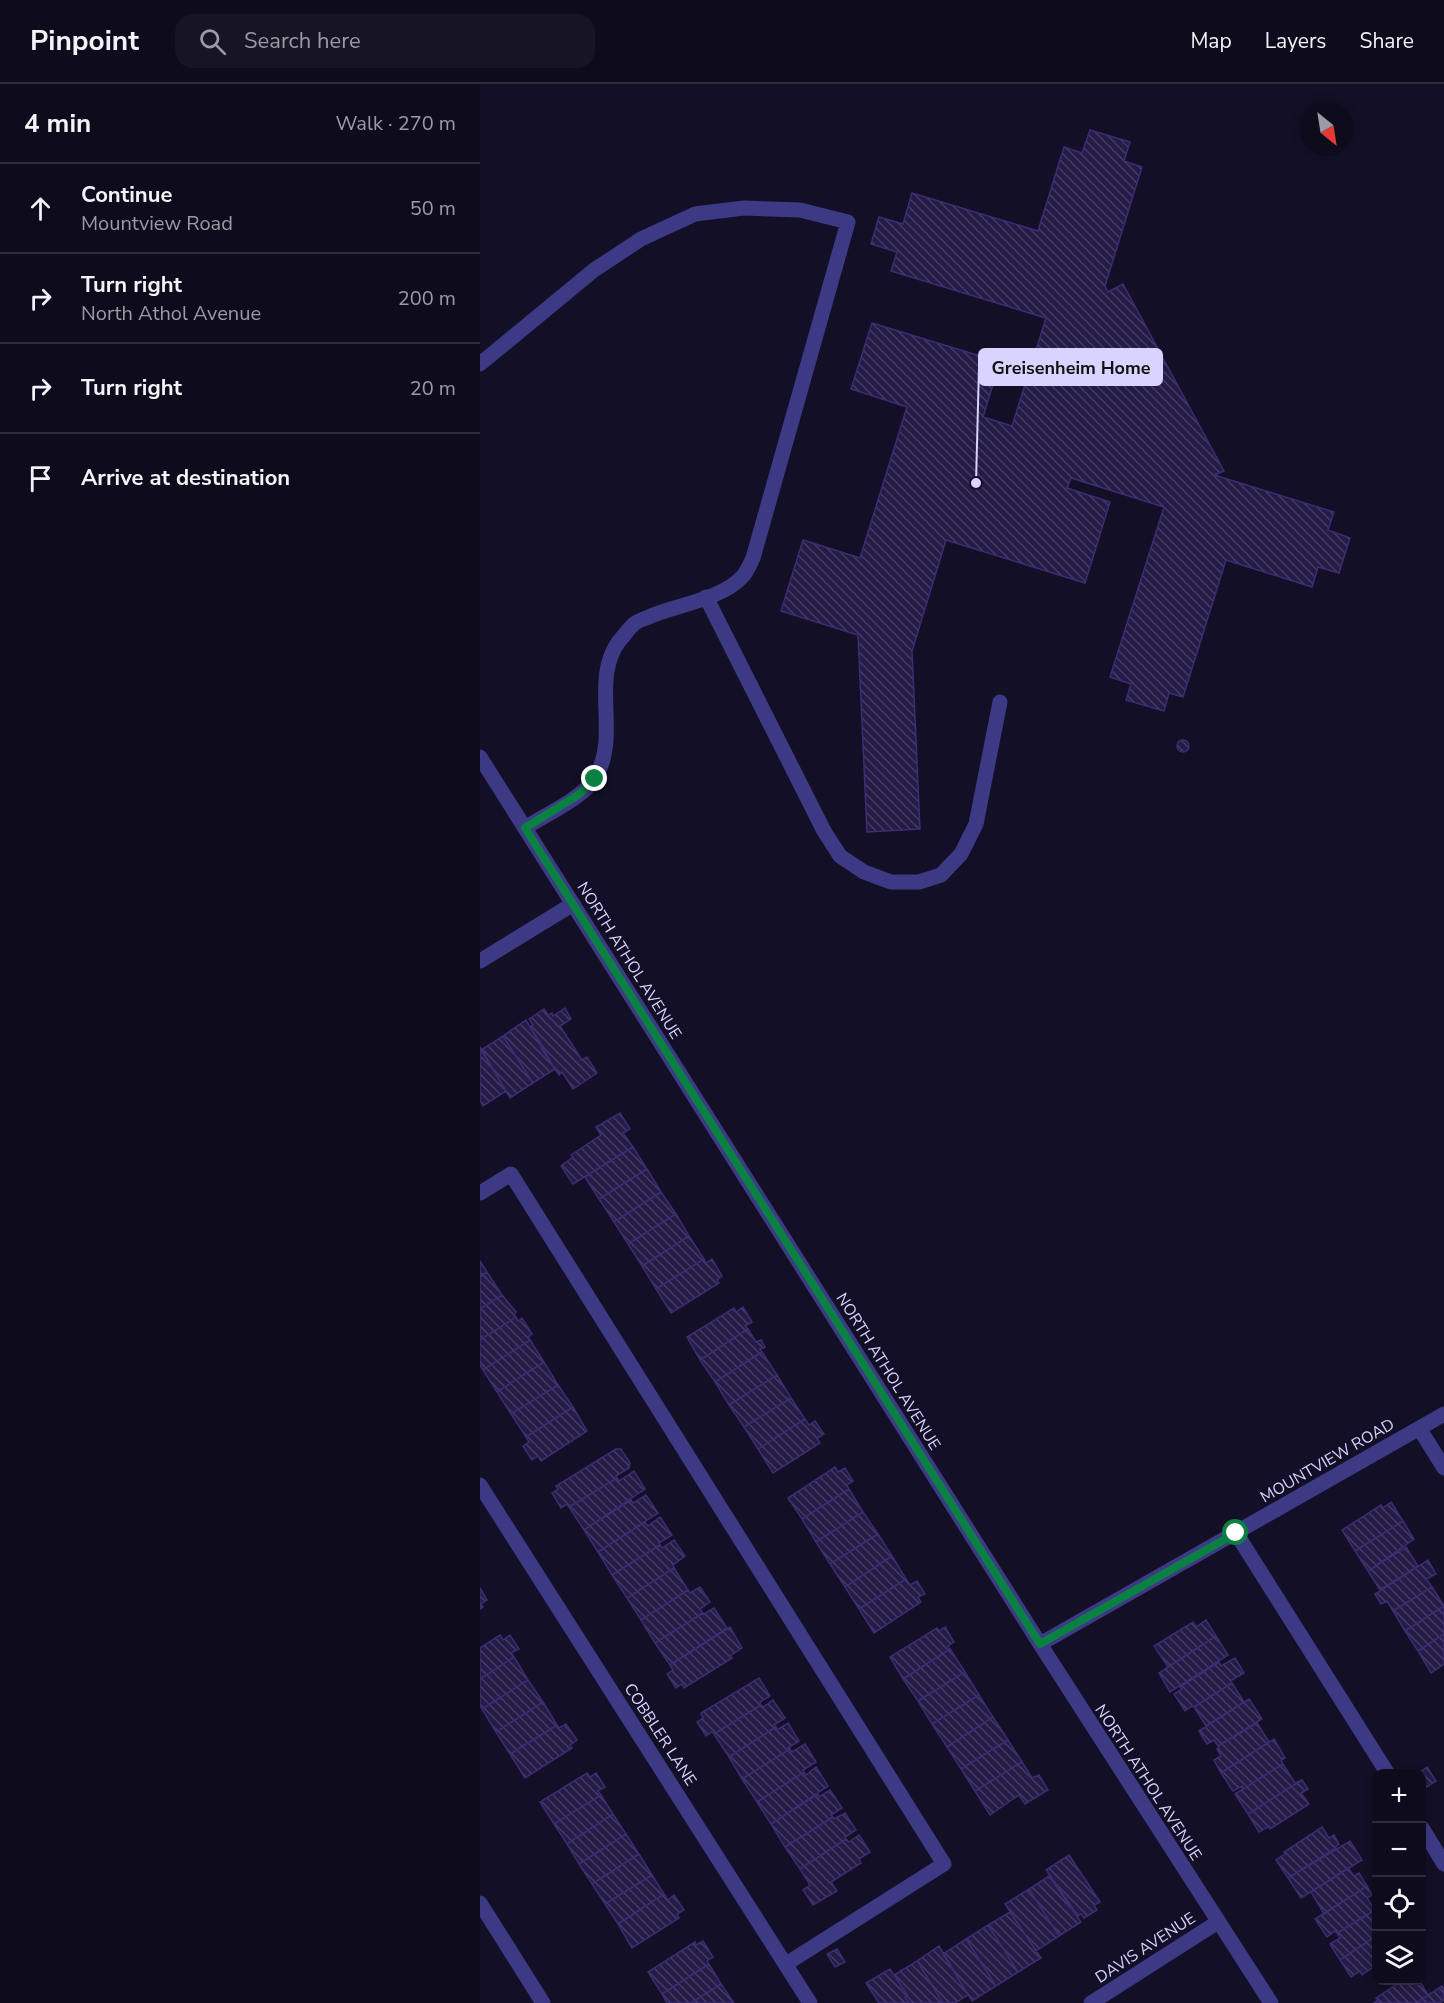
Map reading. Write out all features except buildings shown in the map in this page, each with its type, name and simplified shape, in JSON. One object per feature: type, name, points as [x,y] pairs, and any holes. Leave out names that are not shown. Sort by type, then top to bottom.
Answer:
[{"type":"street","points":[[480,364],[594,270],[641,239],[695,213],[744,208],[800,210],[848,222],[753,558],[743,577],[727,589],[634,623],[618,644],[608,664],[606,737],[603,759],[595,779],[578,795],[525,828]]},
{"type":"street","points":[[706,597],[824,831],[840,855],[864,872],[891,882],[919,882],[941,875],[961,854],[976,824],[1000,702]]},
{"type":"street","name":"NORTH ATHOL AVENUE","points":[[480,757],[1040,1644],[1270,2003]]},
{"type":"street","points":[[480,961],[573,904]]},
{"type":"street","points":[[480,1193],[511,1174],[944,1864],[786,1964]]},
{"type":"street","name":"MOUNTVIEW ROAD","points":[[1040,1644],[1444,1414]]},
{"type":"street","points":[[1419,1428],[1444,1468]]},
{"type":"street","name":"COBBLER LANE","points":[[480,1485],[810,2003]]},
{"type":"street","points":[[1236,1533],[1385,1769]]},
{"type":"street","points":[[1426,1835],[1444,1864]]},
{"type":"street","points":[[480,1903],[543,2003]]},
{"type":"street","name":"DAVIS AVENUE","points":[[1091,2003],[1218,1922]]},
{"type":"place","name":"Greisenheim Home","points":[[976,483]]},
{"type":"route","points":[[595,779],[578,795],[525,828],[1040,1644],[1236,1533]]}]
